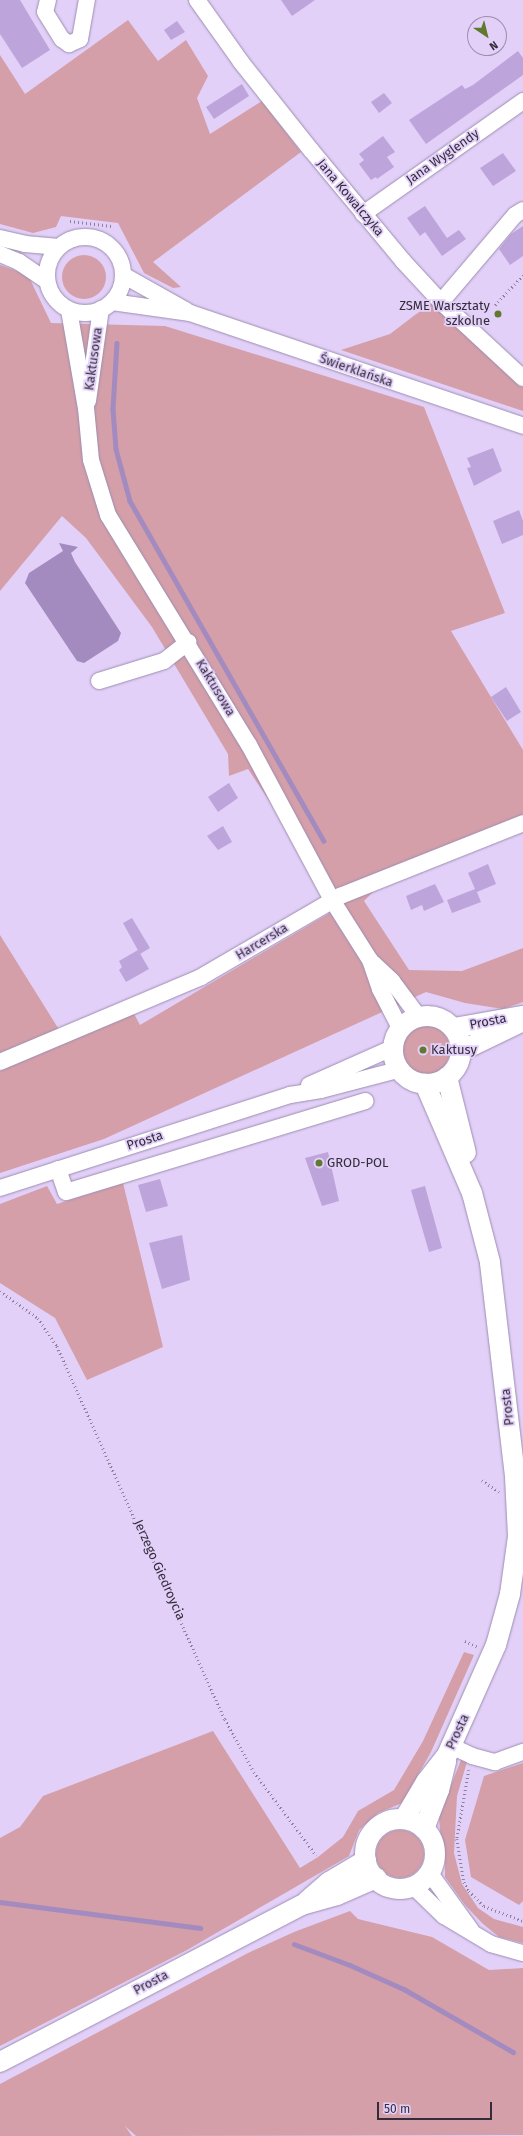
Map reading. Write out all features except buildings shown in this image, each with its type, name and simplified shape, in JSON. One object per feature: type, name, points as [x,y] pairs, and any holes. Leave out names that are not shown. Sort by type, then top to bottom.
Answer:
[{"type":"main road","points":[[418,1016],[441,1018],[454,1028],[460,1039],[461,1051],[456,1069],[437,1083],[425,1084],[410,1080],[398,1070],[392,1048],[400,1028],[418,1016]]},
{"type":"main road","name":"Prosta","points":[[461,1051],[498,1026],[523,1016]]},
{"type":"main road","name":"Prosta","points":[[454,1028],[498,1026],[523,1021]]},
{"type":"main road","name":"Prosta","points":[[424,1829],[432,1786],[500,1633],[514,1577],[518,1536],[515,1476],[496,1304],[484,1236],[464,1162],[447,1077]]},
{"type":"main road","name":"Prosta","points":[[425,1084],[464,1162]]},
{"type":"main road","name":"Prosta","points":[[404,1819],[432,1786]]},
{"type":"main road","points":[[404,1819],[424,1829],[434,1849],[429,1872],[413,1886],[391,1887],[376,1878],[366,1860],[367,1842],[373,1832],[387,1822],[404,1819]]},
{"type":"main road","name":"Prosta","points":[[333,1889],[366,1860]]},
{"type":"main road","name":"Prosta","points":[[0,2062],[333,1889],[376,1878]]},
{"type":"street","points":[[48,0],[45,12],[62,39],[69,44],[80,39],[87,0]]},
{"type":"street","name":"Jana Kowalczyka","points":[[198,0],[245,67],[363,214],[441,302],[523,378]]},
{"type":"street","name":"Jana Wyglendy","points":[[363,214],[523,101]]},
{"type":"street","points":[[441,302],[515,215],[523,210]]},
{"type":"street","points":[[79,237],[104,242],[116,252],[123,275],[120,289],[107,305],[85,313],[69,310],[53,295],[47,281],[49,262],[59,247],[79,237]]},
{"type":"street","points":[[0,238],[25,244],[59,247]]},
{"type":"street","points":[[0,254],[19,262],[47,281]]},
{"type":"street","name":"Świerklańska","points":[[123,275],[190,313],[523,426]]},
{"type":"street","name":"Świerklańska","points":[[107,305],[190,313]]},
{"type":"street","name":"Kaktusowa","points":[[86,408],[107,305]]},
{"type":"street","name":"Kaktusowa","points":[[69,310],[86,408],[93,471],[108,515],[188,642],[249,745],[332,900],[370,960],[380,989],[400,1028]]},
{"type":"street","points":[[99,680],[164,661],[188,642]]},
{"type":"street","name":"Harcerska","points":[[0,1062],[201,977],[332,900],[523,823]]},
{"type":"street","name":"Kaktusowa","points":[[370,960],[392,981],[418,1016]]},
{"type":"street","name":"Prosta","points":[[290,1095],[392,1048]]},
{"type":"street","name":"Prosta","points":[[0,1188],[290,1095],[398,1070]]},
{"type":"street","points":[[58,1169],[66,1192],[366,1101]]},
{"type":"street","points":[[449,1750],[495,1762],[523,1752]]},
{"type":"street","points":[[429,1872],[474,1935]]},
{"type":"street","points":[[413,1886],[444,1916],[474,1935],[500,1948],[523,1953]]},
{"type":"path","points":[[70,221],[112,226]]},
{"type":"path","points":[[495,305],[523,275]]},
{"type":"path","name":"Jerzego Giedroycia","points":[[0,1291],[38,1318],[57,1346],[225,1718],[258,1778],[316,1855]]},
{"type":"path","points":[[472,1756],[457,1839],[464,1882],[469,1891],[484,1906],[523,1921]]},
{"type":"shaded area","points":[[128,20],[158,61],[186,40],[208,76],[197,98],[210,134],[262,101],[301,152],[153,262],[181,287],[173,288],[144,273],[118,223],[61,216],[56,227],[33,233],[0,224],[0,55],[25,94]]},
{"type":"shaded area","points":[[80,255],[88,255],[93,256],[100,261],[105,268],[105,286],[100,293],[93,298],[80,299],[72,296],[65,289],[62,281],[62,273],[65,265],[72,258]]},
{"type":"shaded area","points":[[0,265],[28,275],[51,323],[165,326],[424,407],[505,613],[451,631],[523,750],[523,819],[394,871],[364,901],[409,970],[462,971],[523,948],[523,1002],[503,1009],[465,1003],[426,992],[104,1139],[0,1173],[0,935],[63,1036],[131,1008],[140,1025],[340,907],[248,769],[229,776],[228,754],[152,627],[86,538],[62,516],[0,591]]},
{"type":"shaded area","points":[[432,302],[523,386],[523,411],[341,350],[390,334]]},
{"type":"shaded area","points":[[59,543],[78,547],[71,553],[75,562],[121,633],[118,641],[84,663],[77,661],[25,583],[29,573],[63,551]]},
{"type":"shaded area","points":[[425,1025],[434,1027],[445,1036],[450,1050],[448,1059],[439,1070],[425,1075],[416,1073],[405,1064],[400,1050],[402,1041],[411,1030]]},
{"type":"shaded area","points":[[123,1183],[163,1347],[87,1380],[55,1318],[0,1283],[0,1204],[47,1186],[57,1204]]},
{"type":"shaded area","points":[[464,1652],[474,1655],[431,1752],[402,1803],[378,1813],[359,1830],[349,1856],[187,1950],[0,2046],[0,1838],[20,1827],[43,1796],[213,1731],[300,1868],[318,1857],[343,1837],[358,1811],[394,1790],[423,1741]]},
{"type":"shaded area","points":[[461,1760],[467,1762],[457,1796],[454,1853],[462,1884],[478,1908],[494,1919],[523,1927],[523,1943],[499,1937],[482,1923],[465,1905],[445,1877],[445,1849],[440,1831],[439,1816]]},
{"type":"shaded area","points":[[523,1763],[523,1901],[519,1905],[471,1877],[465,1840],[484,1776]]},
{"type":"shaded area","points":[[400,1830],[409,1832],[417,1837],[422,1845],[424,1854],[422,1863],[417,1871],[409,1876],[400,1878],[391,1876],[383,1871],[378,1863],[376,1854],[378,1845],[383,1837],[391,1832]]},
{"type":"shaded area","points":[[350,1911],[358,1919],[432,1937],[489,1970],[523,1968],[523,2135],[136,2136],[125,2126],[132,2136],[0,2136],[0,2084],[248,1953],[294,1932]]},
{"type":"waterway","points":[[117,343],[113,409],[116,449],[130,501],[324,841]]},
{"type":"waterway","points":[[0,1902],[200,1928]]},
{"type":"waterway","points":[[294,1944],[350,1965],[404,1989],[513,2052]]},
{"type":"place","name":"ZSME Warsztaty szkolne","points":[[498,314]]},
{"type":"place","name":"Kaktusy","points":[[423,1050]]},
{"type":"place","name":"GROD-POL","points":[[319,1163]]}]
